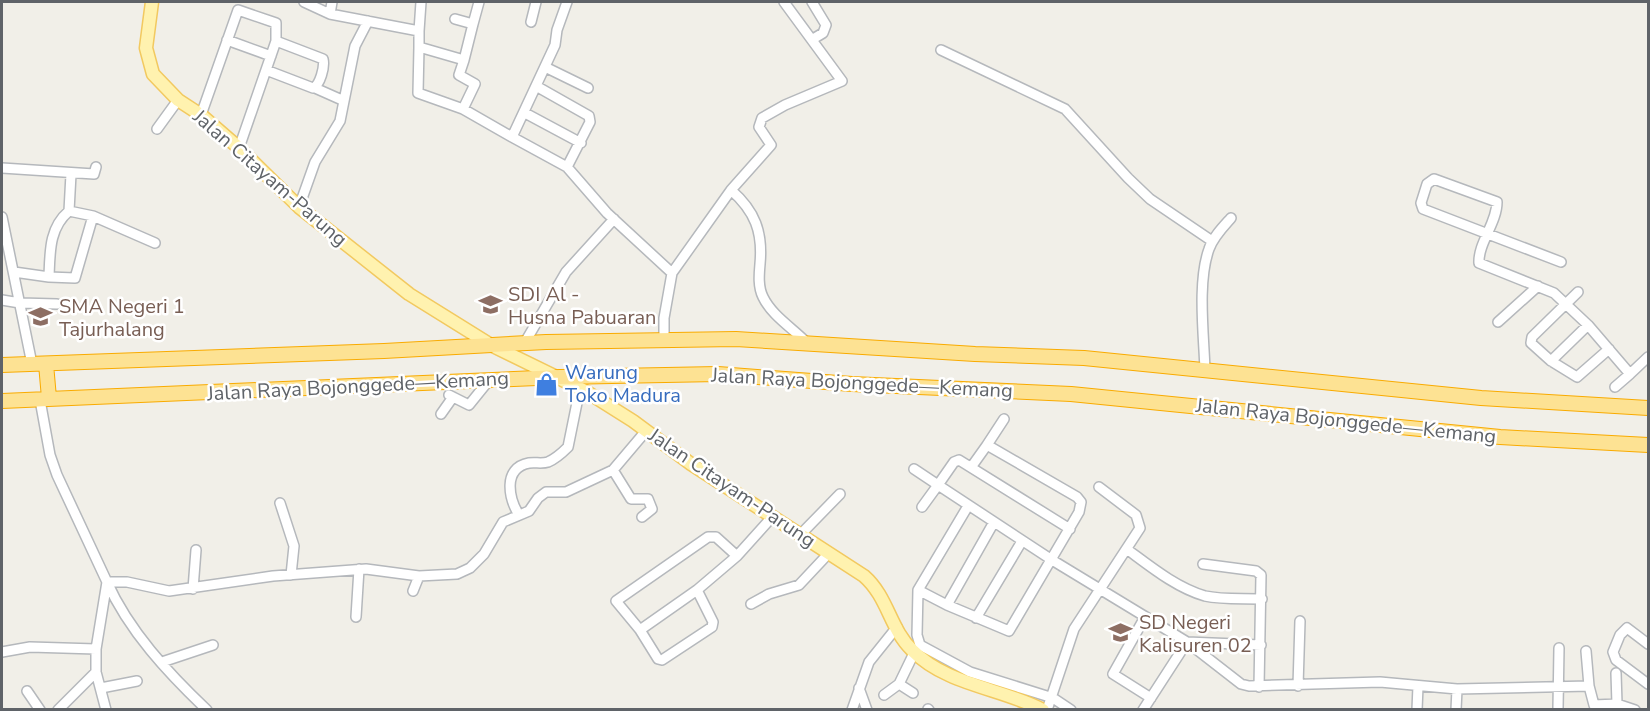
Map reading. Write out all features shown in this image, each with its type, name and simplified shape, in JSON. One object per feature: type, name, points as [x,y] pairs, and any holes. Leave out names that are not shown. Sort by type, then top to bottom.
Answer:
[{"type":"highway","name":"Jalan Raya Bojonggede—Kemang","points":[[2,365],[491,345],[736,339],[1084,358],[1481,398],[1648,408]]},
{"type":"highway","points":[[45,399],[46,364]]},
{"type":"highway","name":"Jalan Raya Bojonggede—Kemang","points":[[2,401],[176,395],[489,379],[718,374],[852,384],[1071,394],[1500,437],[1648,445]]},
{"type":"main road","name":"Jalan Citayam-Parung","points":[[152,2],[147,39],[148,61],[153,74],[178,100],[201,115],[239,148],[298,207],[409,294],[491,345],[580,388],[646,431],[691,464],[829,553],[877,588],[897,627],[914,653],[958,679],[1022,699],[1043,710]]},
{"type":"street","points":[[304,2],[330,14],[419,31]]},
{"type":"street","points":[[330,14],[332,2]]},
{"type":"street","points":[[421,2],[418,93],[463,109],[567,167],[614,219],[672,273]]},
{"type":"street","points":[[463,109],[475,84],[459,75],[479,2]]},
{"type":"street","points":[[531,22],[536,2]]},
{"type":"street","points":[[512,137],[555,45],[557,30],[567,2]]},
{"type":"street","points":[[664,339],[666,307],[672,273],[731,190],[771,145],[759,125],[765,115],[842,81],[784,2]]},
{"type":"street","points":[[812,2],[826,25],[823,33],[813,39]]},
{"type":"street","points":[[201,115],[236,13],[241,9],[276,22],[276,40],[239,148]]},
{"type":"street","points":[[455,19],[473,24]]},
{"type":"street","points":[[298,207],[315,162],[340,121],[355,46],[368,21]]},
{"type":"street","points":[[227,40],[271,56]]},
{"type":"street","points":[[276,40],[323,59],[324,63],[315,88]]},
{"type":"street","points":[[419,47],[464,60]]},
{"type":"street","points":[[941,50],[1065,109],[1150,199],[1212,242]]},
{"type":"street","points":[[546,67],[588,88]]},
{"type":"street","points":[[266,70],[342,100]]},
{"type":"street","points":[[536,86],[589,116],[590,122],[581,143],[567,167]]},
{"type":"street","points":[[157,129],[178,100]]},
{"type":"street","points":[[525,113],[581,143]]},
{"type":"street","points":[[2,168],[94,174],[96,167]]},
{"type":"street","points":[[48,277],[55,230],[59,220],[69,211],[71,174]]},
{"type":"street","points":[[1561,262],[1488,233],[1423,209],[1421,202],[1429,181],[1434,179],[1496,201],[1497,206],[1488,233],[1479,263],[1554,293],[1588,325],[1630,374]]},
{"type":"street","points":[[731,190],[745,202],[757,223],[760,237],[762,296],[772,310],[809,344]]},
{"type":"street","points":[[69,211],[93,216],[154,243]]},
{"type":"street","points":[[14,272],[75,278],[93,216]]},
{"type":"street","points":[[2,218],[32,364]]},
{"type":"street","points":[[1205,372],[1204,281],[1212,242],[1231,218]]},
{"type":"street","points":[[524,344],[566,272],[614,219]]},
{"type":"street","points":[[1498,322],[1538,286]]},
{"type":"street","points":[[1578,292],[1530,339],[1536,348],[1551,361],[1577,377],[1609,349]]},
{"type":"street","points":[[2,300],[57,304]]},
{"type":"street","points":[[1551,361],[1588,325]]},
{"type":"street","points":[[1615,387],[1648,357]]},
{"type":"street","points":[[441,414],[451,396],[469,405],[489,379]]},
{"type":"street","points":[[519,515],[513,504],[509,488],[514,472],[526,463],[550,461],[568,447],[580,388]]},
{"type":"street","points":[[45,399],[50,455],[57,475],[122,613],[162,662],[207,710]]},
{"type":"street","points":[[972,466],[1004,419]]},
{"type":"street","points":[[107,582],[127,582],[158,590],[193,589],[291,575],[359,569],[419,576],[450,576],[463,572],[491,546],[500,525],[530,511],[538,498],[546,492],[566,492],[613,470],[646,431]]},
{"type":"street","points":[[918,590],[1009,631],[1080,510],[1081,502],[1077,497],[987,445]]},
{"type":"street","points":[[922,507],[955,460],[972,466],[1070,529]]},
{"type":"street","points":[[914,469],[1099,590],[1187,642],[1241,684],[1259,687],[1380,682],[1457,688],[1589,686]]},
{"type":"street","points":[[613,470],[632,500],[648,499],[652,510],[642,517]]},
{"type":"street","points":[[1047,710],[1053,698],[1070,637],[1083,612],[1140,531],[1139,520],[1099,487]]},
{"type":"street","points":[[801,534],[840,494]]},
{"type":"street","points":[[280,503],[290,526],[294,546],[291,575]]},
{"type":"street","points":[[968,506],[918,590],[917,635],[920,645],[983,678],[1053,698],[1071,710]]},
{"type":"street","points":[[640,630],[697,590],[737,556],[772,517]]},
{"type":"street","points":[[947,605],[994,522]]},
{"type":"street","points":[[697,590],[713,622],[711,629],[662,660],[658,659],[640,630],[616,600],[708,537],[716,537],[737,556]]},
{"type":"street","points":[[976,618],[1022,541]]},
{"type":"street","points":[[193,589],[196,550]]},
{"type":"street","points":[[1128,550],[1166,576],[1199,594],[1212,597],[1263,599]]},
{"type":"street","points":[[751,604],[769,594],[799,585],[829,553]]},
{"type":"street","points":[[1203,564],[1259,572],[1263,582],[1259,687]]},
{"type":"street","points":[[356,617],[359,569]]},
{"type":"street","points":[[413,591],[419,576]]},
{"type":"street","points":[[106,710],[96,672],[96,650],[107,582]]},
{"type":"street","points":[[1144,617],[1113,674],[1151,698]]},
{"type":"street","points":[[1298,686],[1300,621]]},
{"type":"street","points":[[852,710],[869,662],[897,627]]},
{"type":"street","points":[[1648,644],[1627,628],[1620,635],[1613,655],[1616,660],[1648,684]]},
{"type":"street","points":[[1187,642],[1261,645]]},
{"type":"street","points":[[1143,710],[1187,642]]},
{"type":"street","points":[[162,662],[213,645]]},
{"type":"street","points":[[2,652],[18,647],[96,650]]},
{"type":"street","points":[[1558,648],[1558,708]]},
{"type":"street","points":[[1586,651],[1589,686],[1594,705],[1617,704],[1635,710]]},
{"type":"street","points":[[884,695],[899,684],[914,653]]},
{"type":"street","points":[[58,710],[96,672]]},
{"type":"street","points":[[1616,673],[1617,704]]},
{"type":"street","points":[[101,688],[138,681]]},
{"type":"street","points":[[899,684],[913,693]]},
{"type":"street","points":[[1417,710],[1418,686]]},
{"type":"street","points":[[859,688],[867,710]]},
{"type":"street","points":[[1456,710],[1457,688]]},
{"type":"street","points":[[27,691],[39,710]]},
{"type":"place","name":"SDI Al - Husna Pabuaran","points":[[490,305]]},
{"type":"place","name":"SMA Negeri 1 Tajurhalang","points":[[41,317]]},
{"type":"place","name":"Warung Toko Madura","points":[[547,384]]},
{"type":"place","name":"SD Negeri Kalisuren 02","points":[[1121,633]]}]
